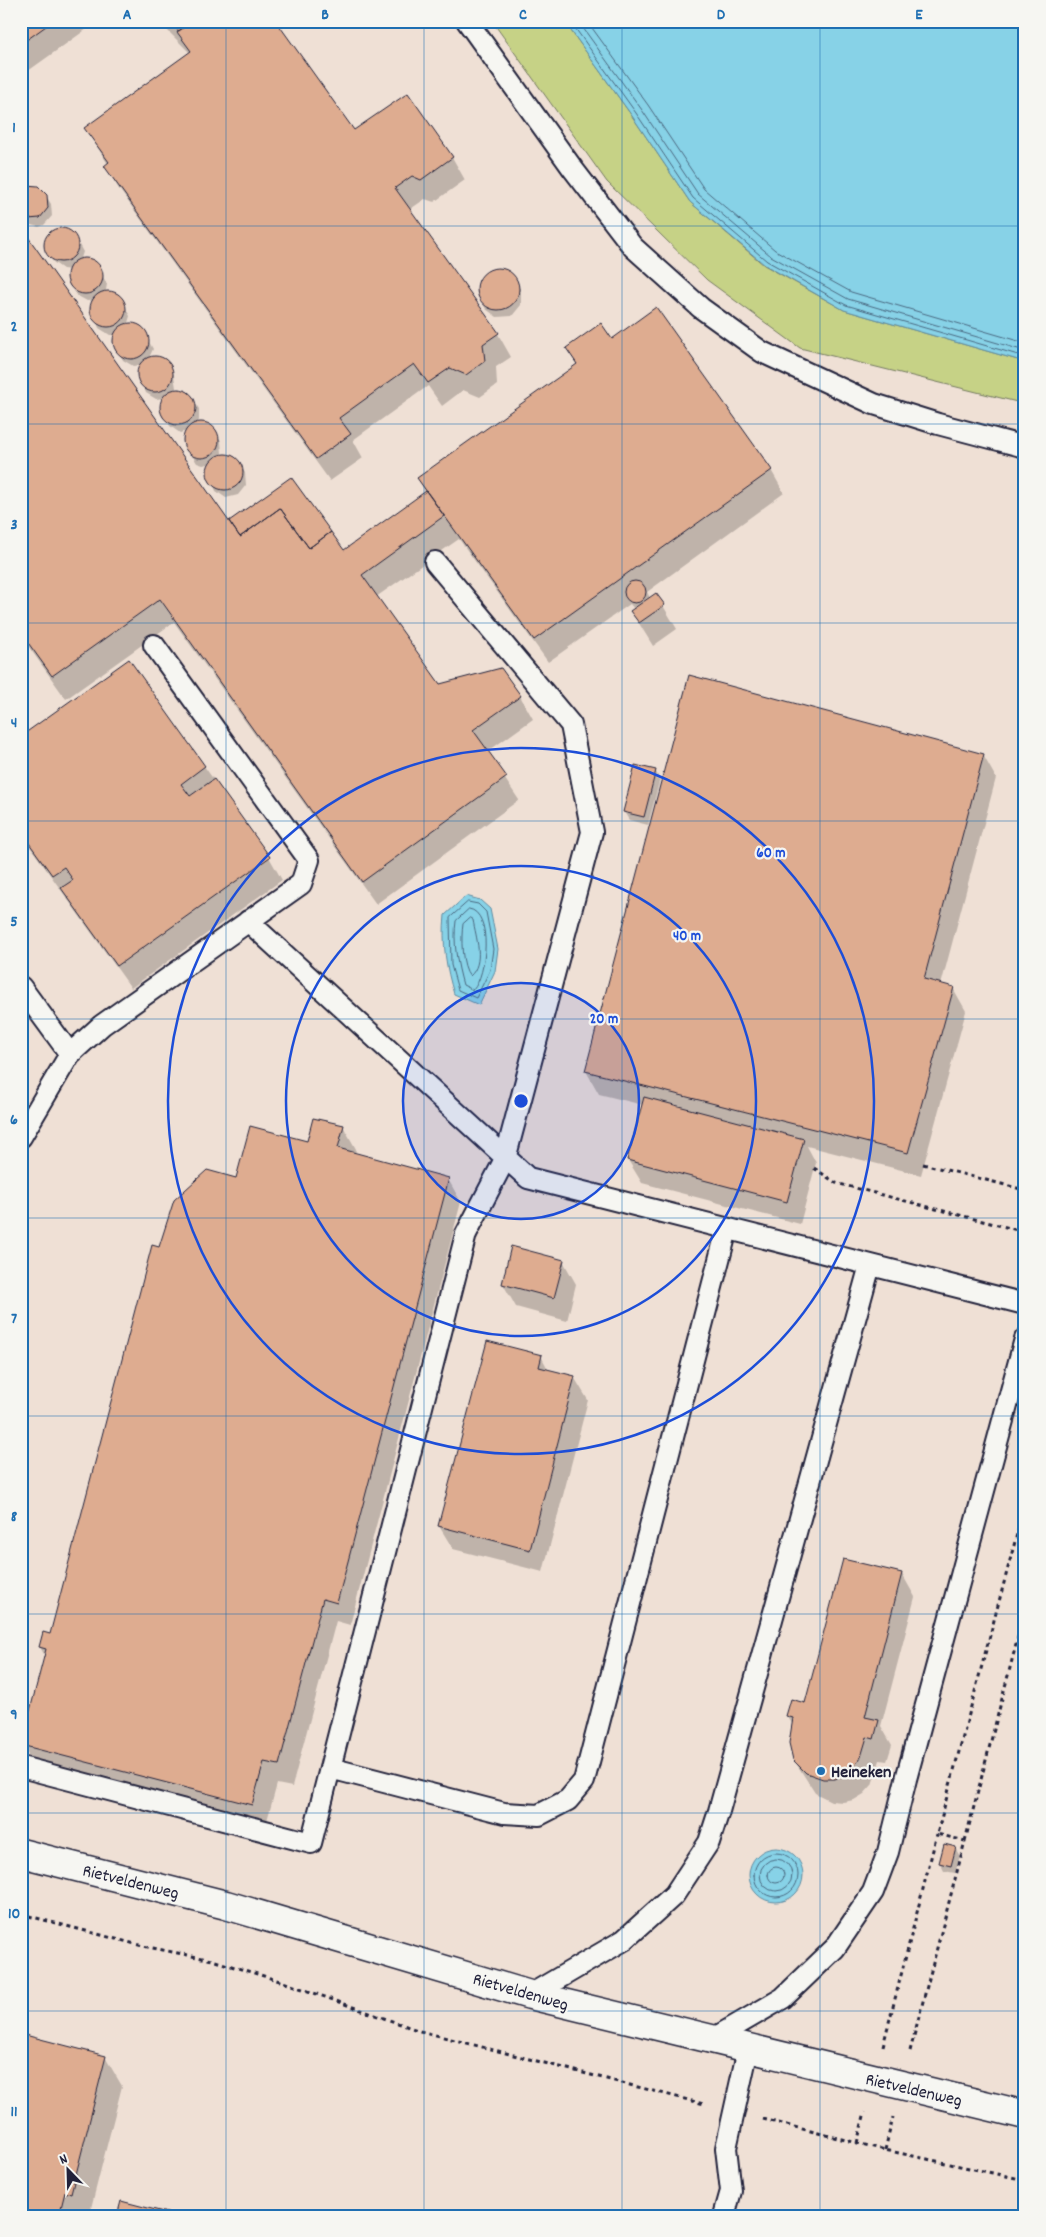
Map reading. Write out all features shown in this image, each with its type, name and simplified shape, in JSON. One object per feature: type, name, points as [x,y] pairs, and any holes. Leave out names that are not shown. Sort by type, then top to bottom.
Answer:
[{"type":"street","name":"Rietveldenweg","points":[[21,1853],[226,1905],[530,1995],[874,2080],[1025,2115]]},
{"type":"lane","points":[[467,21],[573,169],[633,247],[701,308],[762,352],[874,404],[1025,448]]},
{"type":"lane","points":[[21,1767],[311,1843],[466,1234],[506,1159],[592,832],[571,725],[435,562]]},
{"type":"lane","points":[[21,1137],[70,1054],[102,1025],[301,884],[308,860],[154,645]]},
{"type":"lane","points":[[248,921],[528,1178],[1025,1304]]},
{"type":"lane","points":[[21,987],[70,1054]]},
{"type":"lane","points":[[330,1768],[504,1813],[539,1815],[568,1800],[584,1781],[727,1229]]},
{"type":"lane","points":[[530,1995],[624,1940],[674,1895],[709,1842],[870,1265]]},
{"type":"lane","points":[[711,2040],[783,1998],[835,1948],[873,1892],[888,1852],[903,1789],[1025,1339]]},
{"type":"lane","points":[[724,2216],[731,2191],[726,2148],[748,2049]]},
{"type":"path","points":[[922,1164],[1025,1190]]},
{"type":"path","points":[[814,1168],[836,1183],[1025,1232]]},
{"type":"path","points":[[856,2143],[1025,1504]]},
{"type":"path","points":[[885,2150],[900,2086],[1025,1610]]},
{"type":"path","points":[[937,1834],[965,1841]]},
{"type":"path","points":[[21,1914],[143,1946],[212,1960],[282,1982],[420,2031],[856,2143],[1025,2180]]},
{"type":"shaded area","name":"Heineken","points":[[21,21],[654,21],[1025,334],[1025,2216],[21,2216]]},
{"type":"green space","points":[[492,21],[564,21],[632,116],[690,202],[764,265],[844,310],[1025,362],[1025,404],[800,348],[707,280],[607,182]]},
{"type":"water","points":[[564,21],[1025,21],[1025,362],[844,310],[765,265],[690,202],[632,116]]},
{"type":"water","points":[[466,896],[480,900],[490,909],[498,949],[495,971],[479,1005],[454,994],[445,955],[445,915]]},
{"type":"water","points":[[771,1848],[781,1848],[791,1852],[799,1860],[803,1875],[799,1890],[791,1898],[781,1902],[771,1902],[761,1898],[753,1890],[749,1880],[749,1870],[753,1860],[761,1852]]},
{"type":"building","points":[[21,21],[53,21],[21,44]]},
{"type":"building","points":[[168,21],[192,21],[179,31]]},
{"type":"building","points":[[192,21],[276,21],[354,130],[408,93],[453,157],[421,180],[412,176],[395,188],[499,333],[483,344],[485,361],[466,375],[450,368],[428,383],[414,364],[339,418],[351,434],[316,459],[104,166],[109,162],[84,128],[191,51],[177,32]]},
{"type":"building","points":[[26,185],[38,186],[47,195],[48,208],[40,218],[28,219],[21,217],[21,188]]},
{"type":"building","points":[[21,227],[240,537],[280,508],[309,548],[331,532],[344,550],[426,491],[444,516],[362,575],[440,684],[501,668],[521,696],[473,730],[507,777],[362,882],[160,599],[52,676],[21,633]]},
{"type":"building","points":[[61,228],[68,229],[73,233],[77,238],[77,252],[73,257],[68,261],[61,262],[54,261],[49,257],[45,252],[44,245],[45,238],[49,233],[54,229]]},
{"type":"building","points":[[85,258],[92,259],[98,263],[102,269],[102,283],[98,289],[92,293],[85,294],[78,293],[72,289],[68,283],[67,276],[68,269],[72,263],[78,259]]},
{"type":"building","points":[[494,268],[502,268],[513,274],[519,289],[513,304],[502,310],[494,310],[483,304],[477,293],[477,285],[483,274]]},
{"type":"building","points":[[108,291],[115,292],[121,296],[125,302],[125,316],[121,322],[115,326],[108,327],[101,326],[95,322],[91,316],[90,309],[91,302],[95,296],[101,292]]},
{"type":"building","points":[[656,307],[772,470],[534,640],[417,478],[577,364],[566,348],[601,323],[612,339]]},
{"type":"building","points":[[131,323],[144,328],[149,341],[144,354],[131,359],[118,354],[113,341],[118,328]]},
{"type":"building","points":[[155,356],[162,357],[168,361],[172,367],[172,381],[168,387],[162,391],[155,392],[148,391],[142,387],[138,381],[137,374],[138,367],[142,361],[148,357]]},
{"type":"building","points":[[178,389],[185,390],[191,394],[195,400],[195,414],[191,420],[185,424],[178,425],[171,424],[165,420],[161,414],[160,407],[161,400],[165,394],[171,390]]},
{"type":"building","points":[[201,422],[214,427],[219,440],[214,453],[201,458],[188,453],[183,440],[188,427]]},
{"type":"building","points":[[225,454],[232,455],[238,459],[242,465],[242,479],[238,485],[232,489],[225,490],[218,489],[212,485],[208,479],[207,472],[208,465],[212,459],[218,455]]},
{"type":"building","points":[[291,477],[331,532],[309,548],[280,508],[240,537],[229,521]]},
{"type":"building","points":[[631,581],[639,581],[646,588],[646,596],[639,603],[631,603],[624,596],[624,588]]},
{"type":"building","points":[[656,593],[665,605],[639,623],[630,611]]},
{"type":"building","points":[[129,659],[205,766],[181,784],[190,796],[214,779],[270,857],[117,966],[61,888],[73,880],[64,867],[52,875],[21,832],[21,736]]},
{"type":"building","points":[[689,675],[984,754],[924,979],[954,987],[908,1153],[585,1071]]},
{"type":"building","points":[[635,765],[656,770],[644,817],[623,812]]},
{"type":"building","points":[[644,1097],[804,1139],[787,1202],[627,1160]]},
{"type":"building","points":[[313,1118],[344,1125],[338,1148],[449,1178],[337,1603],[323,1599],[279,1765],[264,1762],[252,1805],[21,1745],[46,1649],[39,1647],[43,1632],[50,1634],[152,1245],[159,1247],[174,1200],[207,1170],[236,1178],[250,1126],[307,1141]]},
{"type":"building","points":[[511,1246],[564,1260],[554,1298],[502,1284]]},
{"type":"building","points":[[487,1341],[542,1355],[539,1367],[575,1376],[530,1550],[438,1526]]},
{"type":"building","points":[[843,1559],[902,1573],[865,1717],[879,1720],[874,1739],[867,1737],[861,1757],[851,1771],[835,1779],[823,1779],[806,1773],[793,1760],[789,1743],[793,1718],[786,1716],[791,1699],[805,1703]]},
{"type":"building","points":[[944,1844],[956,1847],[951,1866],[939,1863]]},
{"type":"building","points":[[21,2034],[106,2056],[71,2194],[65,2192],[59,2216],[21,2216]]},
{"type":"building","points":[[121,2201],[179,2216],[117,2216]]},
{"type":"place","name":"Heineken","points":[[821,1771]]}]
